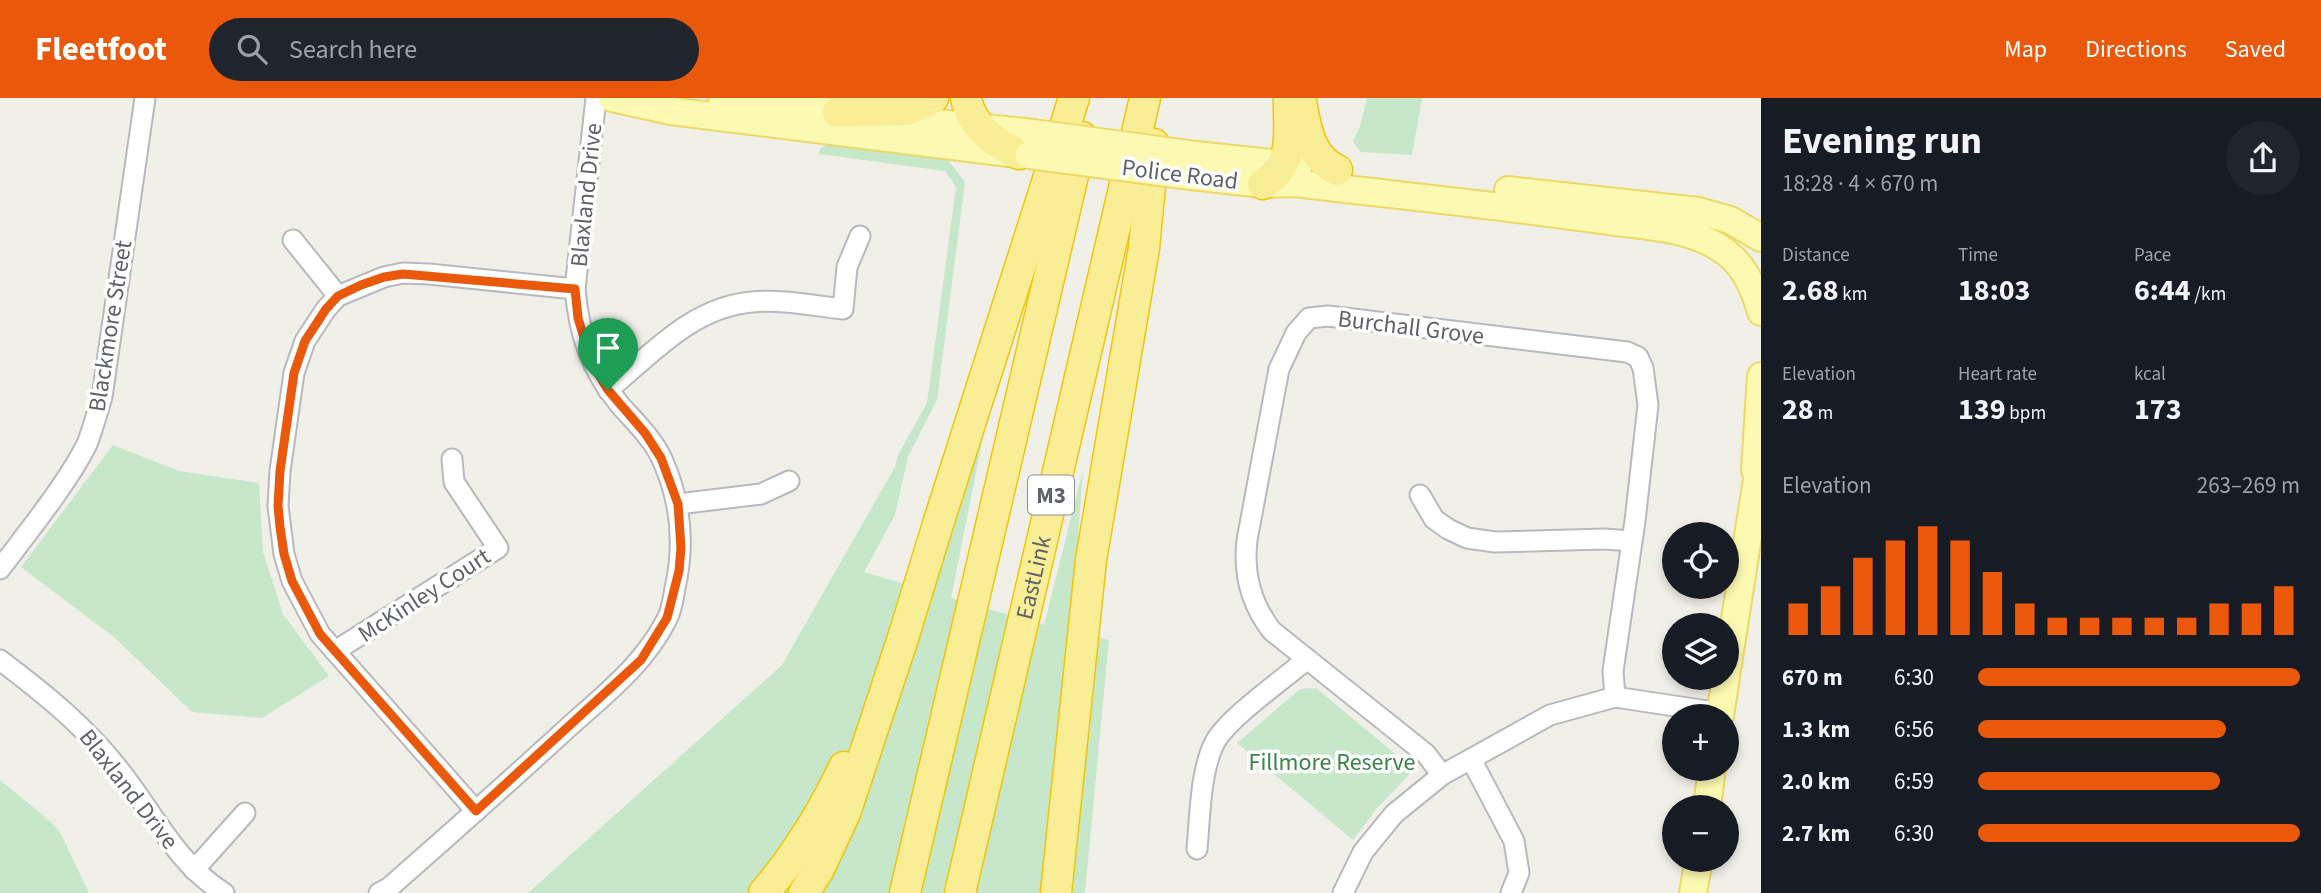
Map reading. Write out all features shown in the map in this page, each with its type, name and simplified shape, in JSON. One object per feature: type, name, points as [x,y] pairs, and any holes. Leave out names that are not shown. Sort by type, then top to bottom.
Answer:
[{"type":"highway","points":[[838,112],[907,110],[933,98]]},
{"type":"highway","points":[[966,98],[968,111],[997,144],[1027,147]]},
{"type":"highway","points":[[804,893],[819,869],[845,813],[904,638],[937,524],[1074,98]]},
{"type":"highway","name":"M3","points":[[905,893],[1090,98]]},
{"type":"highway","name":"EastLink","points":[[960,893],[1145,98]]},
{"type":"highway","points":[[1054,893],[1091,559],[1144,248],[1159,98]]},
{"type":"highway","points":[[1263,184],[1276,175],[1287,158],[1289,98]]},
{"type":"highway","points":[[1300,98],[1309,139],[1322,160],[1337,170]]},
{"type":"highway","points":[[764,893],[788,864],[831,794],[904,638]]},
{"type":"main road","name":"Police Road","points":[[612,98],[671,111],[1194,165],[1285,164],[1698,211],[1730,220],[1761,239]]},
{"type":"main road","points":[[702,98],[981,128]]},
{"type":"main road","name":"Police Road","points":[[1194,165],[1263,184],[1295,183],[1523,209],[1674,231],[1707,241],[1747,262]]},
{"type":"main road","points":[[1747,262],[1761,312]]},
{"type":"main road","points":[[1758,489],[1761,376]]},
{"type":"main road","points":[[1737,613],[1758,489],[1761,454]]},
{"type":"main road","points":[[1693,893],[1697,872]]},
{"type":"street","name":"Blackmore Street","points":[[0,569],[71,471],[87,443],[96,417],[104,384],[145,98]]},
{"type":"street","name":"Blaxland Drive","points":[[379,893],[390,887],[476,811],[641,660],[667,618],[672,604],[681,548],[678,504],[661,458],[645,433],[608,390],[592,364],[578,318],[575,289],[596,98]]},
{"type":"street","points":[[608,390],[686,324],[721,307],[752,302],[843,309],[847,267],[860,236]]},
{"type":"street","points":[[293,240],[338,296]]},
{"type":"street","points":[[476,811],[320,634],[292,581],[284,554],[278,506],[288,408],[300,351],[311,329],[338,296],[361,285],[403,274],[575,289]]},
{"type":"street","name":"Burchall Grove","points":[[1442,775],[1426,754],[1272,631],[1261,616],[1251,594],[1245,561],[1279,369],[1296,333],[1309,318],[1328,317],[1628,352],[1638,357],[1643,368],[1648,405],[1613,671],[1615,697]]},
{"type":"street","name":"McKinley Court","points":[[335,652],[498,548],[454,482],[452,459]]},
{"type":"street","points":[[678,504],[761,495],[789,481]]},
{"type":"street","points":[[1420,495],[1434,519],[1467,538],[1495,542],[1605,538],[1631,541]]},
{"type":"street","points":[[1197,849],[1207,769],[1216,740],[1228,726],[1307,659]]},
{"type":"street","name":"Blaxland Drive","points":[[0,660],[58,704],[85,730],[121,772],[178,854],[224,893]]},
{"type":"street","points":[[1343,893],[1363,852],[1394,814],[1442,775],[1550,715],[1615,697],[1662,705]]},
{"type":"street","points":[[1471,759],[1514,841],[1519,873],[1511,893]]},
{"type":"street","points":[[194,870],[245,813]]},
{"type":"green space","points":[[1367,98],[1422,98],[1412,155],[1361,152],[1353,142]]},
{"type":"green space","points":[[829,144],[948,160],[965,182],[937,400],[908,457],[895,515],[864,572],[928,591],[983,437],[951,598],[1044,625],[1083,470],[1071,632],[1109,640],[1085,893],[528,893],[782,665],[895,467],[898,455],[927,403],[956,187],[945,171],[819,154],[820,148]]},
{"type":"green space","points":[[113,445],[179,471],[259,483],[263,552],[283,614],[329,676],[262,718],[192,712],[114,637],[21,567]]},
{"type":"green space","name":"Fillmore Reserve","points":[[1316,688],[1410,766],[1409,775],[1377,808],[1353,840],[1237,743],[1300,689]]},
{"type":"green space","points":[[0,780],[51,822],[61,834],[89,893],[0,893]]},
{"type":"route","points":[[429,274],[575,289],[583,340],[592,364],[608,390],[645,433],[661,458],[678,504],[681,548],[672,604],[667,618],[641,660],[476,811],[320,634],[292,581],[284,554],[278,490],[288,408],[300,351],[311,329],[338,296],[384,277],[429,274]]}]
